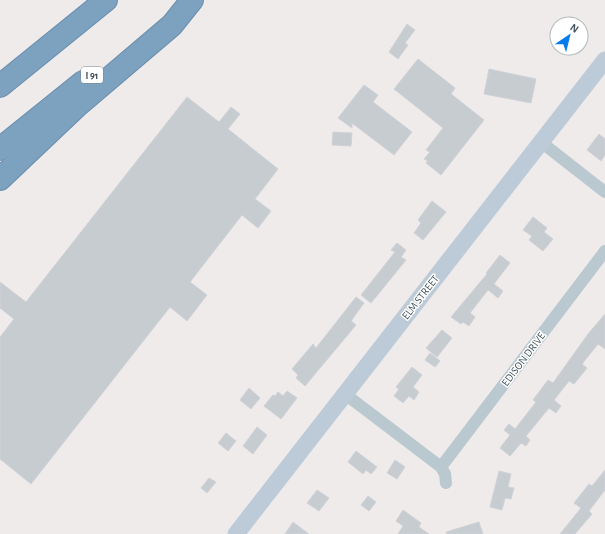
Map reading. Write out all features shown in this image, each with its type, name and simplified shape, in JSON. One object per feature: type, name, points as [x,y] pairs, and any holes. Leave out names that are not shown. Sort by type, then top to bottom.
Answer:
[{"type":"highway","points":[[0,86],[106,0]]},
{"type":"highway","name":"I 91","points":[[0,149],[184,0]]},
{"type":"highway","points":[[0,179],[83,101],[172,25],[192,0]]},
{"type":"street","name":"ELM STREET","points":[[236,534],[605,60]]},
{"type":"street","points":[[541,142],[605,192]]},
{"type":"street","name":"EDISON DRIVE","points":[[441,467],[605,251]]},
{"type":"street","points":[[345,394],[441,467],[445,474],[446,484]]},
{"type":"building","points":[[407,24],[415,30],[405,43],[408,45],[398,59],[389,52]]},
{"type":"building","points":[[418,59],[455,88],[451,94],[484,120],[441,175],[426,163],[428,161],[424,159],[430,152],[426,150],[443,128],[394,89]]},
{"type":"building","points":[[489,69],[536,79],[531,103],[484,94]]},
{"type":"building","points":[[364,85],[378,95],[373,102],[412,132],[394,155],[352,123],[352,128],[338,118]]},
{"type":"building","points":[[187,97],[219,122],[231,107],[240,114],[228,129],[278,169],[255,199],[271,211],[258,228],[242,215],[190,282],[207,295],[187,321],[170,307],[31,484],[0,459],[0,337],[14,319],[0,308],[0,282],[26,302]]},
{"type":"building","points":[[333,132],[352,133],[351,146],[332,145]]},
{"type":"building","points":[[599,134],[605,139],[605,155],[601,161],[587,150]]},
{"type":"building","points":[[432,201],[446,212],[423,240],[414,233],[421,223],[418,220]]},
{"type":"building","points":[[533,217],[547,228],[544,232],[553,239],[543,251],[529,240],[532,236],[523,230]]},
{"type":"building","points":[[397,243],[406,250],[401,257],[406,260],[371,303],[361,295],[395,252],[391,250]]},
{"type":"building","points":[[500,255],[510,263],[494,284],[503,291],[498,298],[488,290],[470,313],[475,317],[469,326],[463,322],[461,324],[451,317],[487,274],[486,273]]},
{"type":"building","points":[[356,297],[364,303],[351,321],[356,325],[305,386],[296,378],[298,375],[292,369],[313,344],[316,348]]},
{"type":"building","points":[[605,314],[605,349],[598,344],[582,364],[587,368],[574,384],[569,381],[554,400],[561,406],[556,413],[549,408],[526,436],[530,440],[526,446],[521,443],[510,456],[500,448],[510,435],[504,430],[509,424],[515,429],[536,402],[533,400],[548,380],[553,383],[588,334]]},
{"type":"building","points":[[442,330],[452,338],[437,357],[426,348]]},
{"type":"building","points":[[430,353],[440,361],[435,367],[425,360]]},
{"type":"building","points":[[412,367],[422,375],[413,387],[419,392],[414,400],[409,396],[403,403],[394,396],[399,389],[396,387]]},
{"type":"building","points":[[249,388],[260,398],[251,409],[240,400]]},
{"type":"building","points":[[287,391],[297,398],[281,419],[264,406],[273,395],[275,396],[278,392],[283,396]]},
{"type":"building","points":[[257,427],[267,435],[253,454],[243,446]]},
{"type":"building","points":[[226,433],[236,441],[228,451],[218,443]]},
{"type":"building","points":[[356,451],[377,467],[371,474],[366,470],[363,474],[348,462]]},
{"type":"building","points":[[395,460],[405,467],[397,479],[387,473]]},
{"type":"building","points":[[605,470],[605,490],[589,511],[592,514],[575,534],[560,534],[581,508],[574,503],[589,484],[592,486]]},
{"type":"building","points":[[499,471],[511,474],[508,487],[514,488],[511,499],[505,498],[502,510],[490,507]]},
{"type":"building","points":[[209,478],[216,482],[207,493],[201,488]]},
{"type":"building","points":[[317,490],[329,498],[319,511],[307,503]]},
{"type":"building","points":[[368,496],[376,502],[369,511],[361,505]]},
{"type":"building","points":[[403,510],[421,523],[419,527],[429,534],[398,534],[403,526],[396,521]]},
{"type":"building","points":[[293,522],[309,534],[285,534]]},
{"type":"building","points":[[479,522],[483,534],[447,534],[446,532]]}]
